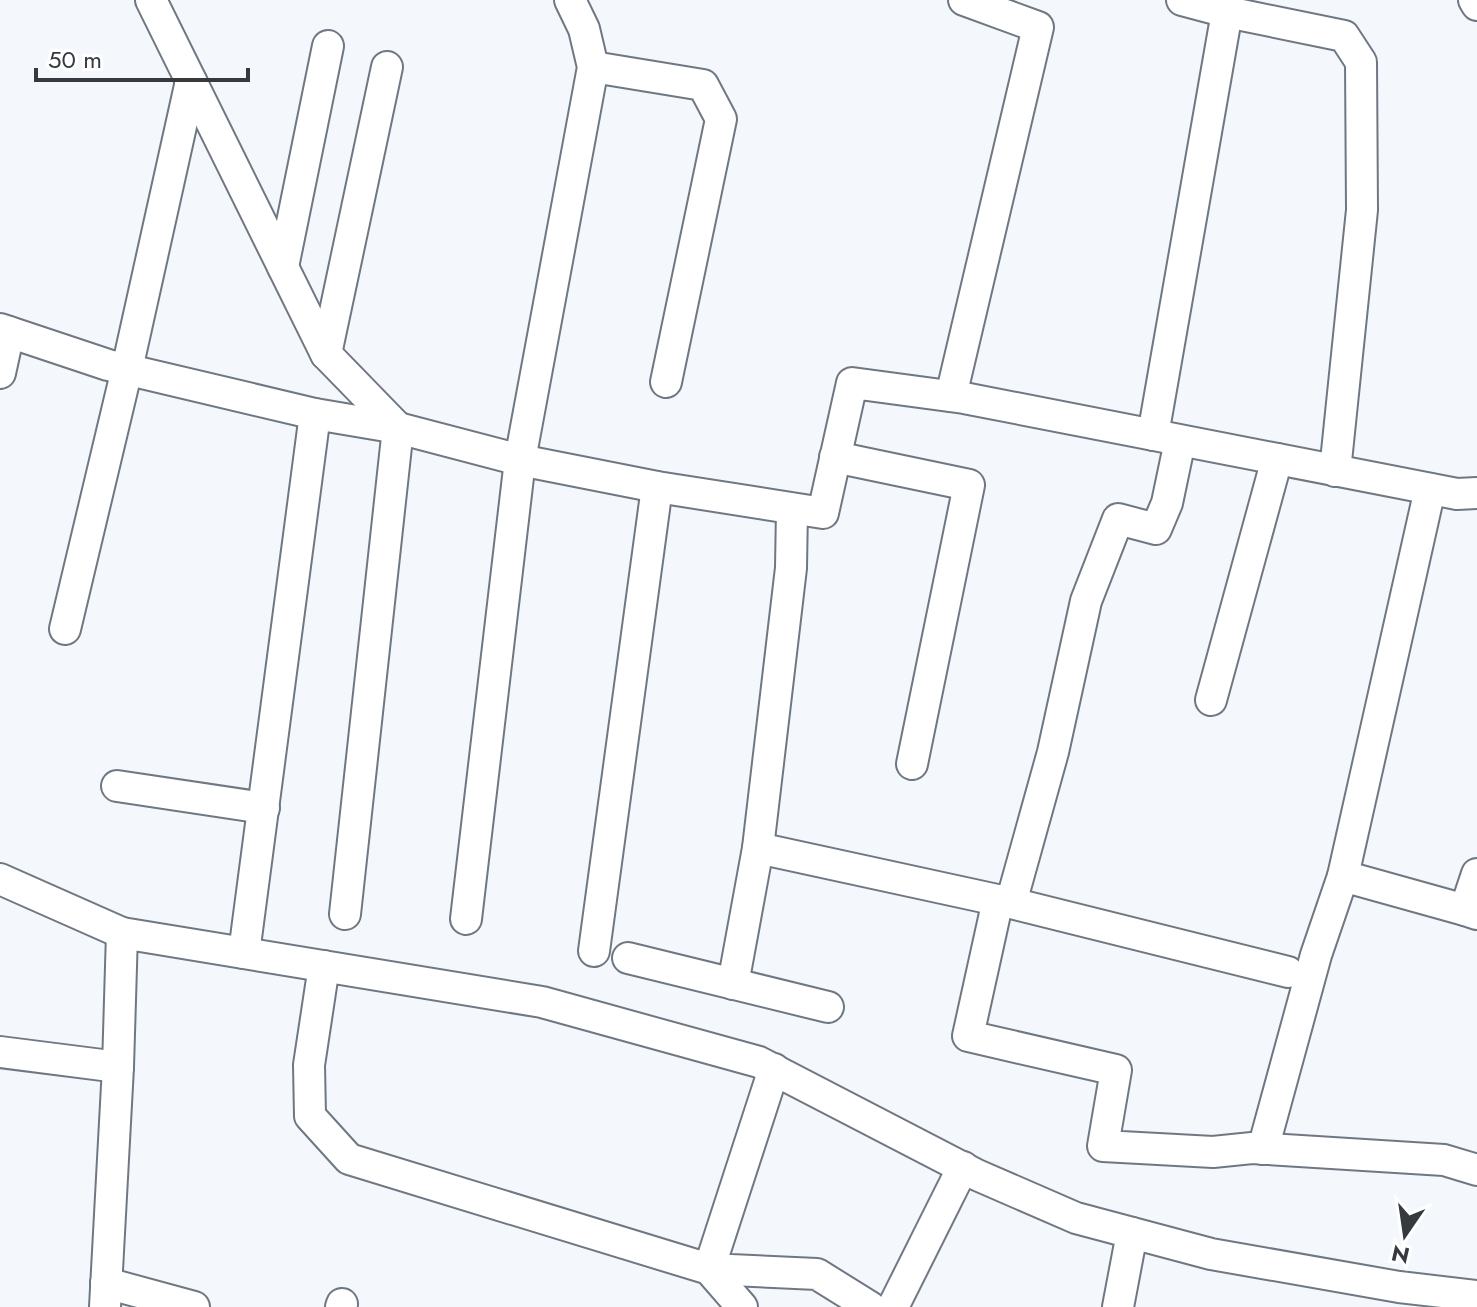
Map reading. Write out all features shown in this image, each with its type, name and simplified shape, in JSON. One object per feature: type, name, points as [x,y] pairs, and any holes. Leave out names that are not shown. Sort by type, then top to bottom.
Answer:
[{"type":"street","points":[[151,0],[326,354],[398,428]]},
{"type":"street","points":[[466,919],[520,460],[593,67],[584,29],[570,0]]},
{"type":"street","points":[[951,396],[1038,27],[964,0]]},
{"type":"street","points":[[1182,0],[1344,36],[1361,62],[1362,210],[1335,471]]},
{"type":"street","points":[[1474,0],[1477,5]]},
{"type":"street","points":[[1227,12],[1166,438],[1167,503],[1156,529],[1118,519],[1086,601],[1053,752],[1004,902],[968,1036],[1116,1070],[1103,1146],[1213,1152],[1263,1149],[1444,1160],[1477,1170]]},
{"type":"street","points":[[283,267],[328,46]]},
{"type":"street","points":[[326,354],[387,67]]},
{"type":"street","points":[[593,67],[703,85],[721,119],[666,382]]},
{"type":"street","points":[[65,629],[191,81]]},
{"type":"street","points":[[0,373],[4,331],[127,369],[315,414],[398,428],[520,460],[657,487],[823,513],[852,383],[951,396],[1457,494],[1477,493]]},
{"type":"street","points":[[244,953],[315,414]]},
{"type":"street","points":[[345,914],[398,428]]},
{"type":"street","points":[[835,457],[969,485],[912,764]]},
{"type":"street","points":[[1211,700],[1277,459]]},
{"type":"street","points":[[594,951],[657,487]]},
{"type":"street","points":[[1263,1149],[1316,955],[1343,876],[1430,489]]},
{"type":"street","points":[[733,984],[758,848],[791,568],[792,509]]},
{"type":"street","points":[[117,786],[264,808]]},
{"type":"street","points":[[758,848],[1004,902],[1288,972]]},
{"type":"street","points":[[1343,876],[1471,912],[1477,874]]},
{"type":"street","points":[[0,879],[122,933],[542,1002],[759,1062],[963,1167],[1076,1218],[1225,1256],[1399,1287],[1477,1296]]},
{"type":"street","points":[[122,933],[105,1295],[194,1307]]},
{"type":"street","points":[[628,958],[828,1007]]},
{"type":"street","points":[[324,966],[309,1065],[310,1116],[349,1159],[709,1269],[817,1274],[870,1307]]},
{"type":"street","points":[[0,1052],[118,1067]]},
{"type":"street","points":[[709,1269],[774,1069]]},
{"type":"street","points":[[893,1307],[963,1167]]},
{"type":"street","points":[[1118,1307],[1132,1233]]},
{"type":"street","points":[[709,1269],[742,1307]]}]
